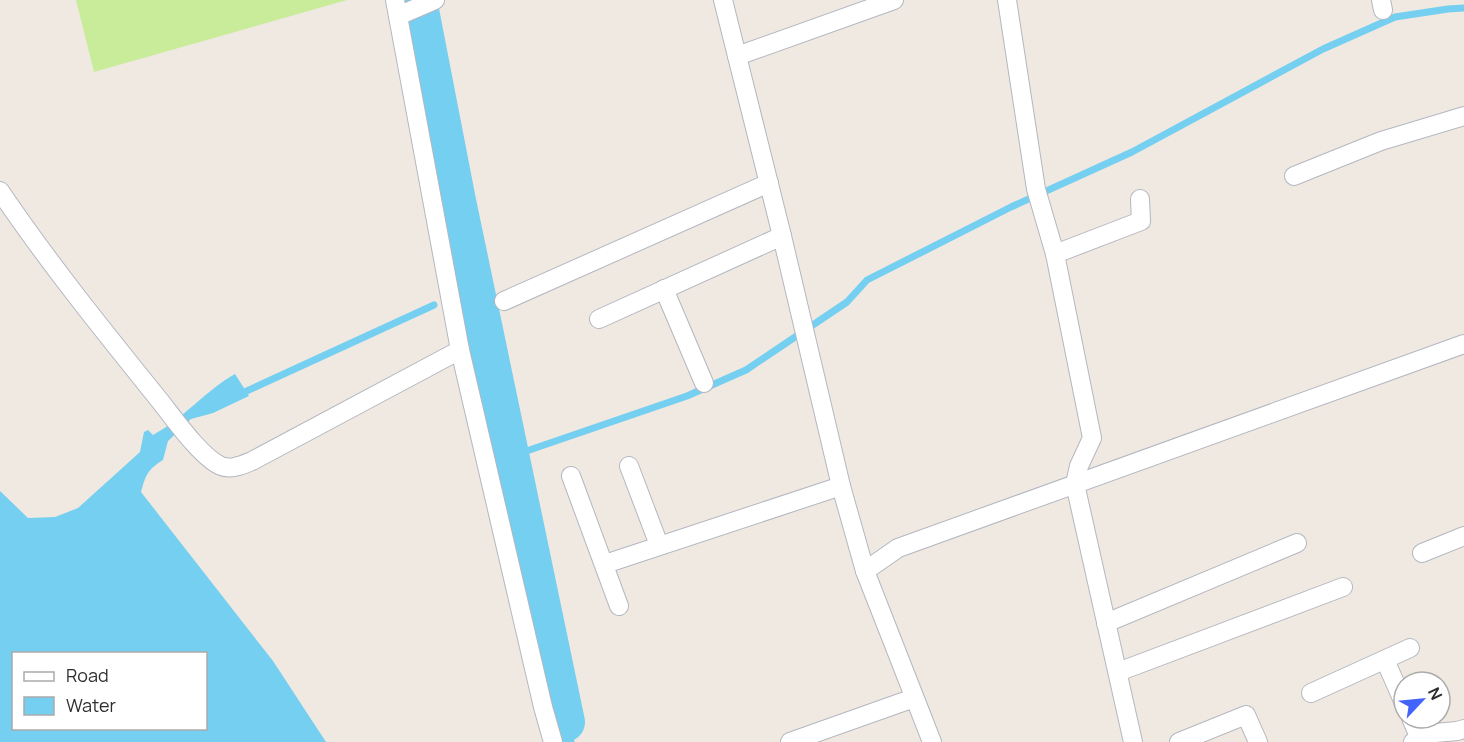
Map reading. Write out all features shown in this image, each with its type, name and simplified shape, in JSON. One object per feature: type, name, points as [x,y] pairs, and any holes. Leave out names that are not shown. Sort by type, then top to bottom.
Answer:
[{"type":"street","points":[[723,0],[842,486],[865,571],[932,742]]},
{"type":"street","points":[[737,56],[894,0]]},
{"type":"street","points":[[1007,0],[1037,194],[1055,254],[1092,438],[1079,466],[1075,484],[1133,742]]},
{"type":"street","points":[[433,1],[400,9],[460,350],[543,706],[554,742]]},
{"type":"street","points":[[1294,176],[1381,141],[1464,116]]},
{"type":"street","points":[[504,300],[769,183]]},
{"type":"street","points":[[0,191],[80,303],[179,424],[210,459],[223,466],[236,467],[252,461],[460,350]]},
{"type":"street","points":[[1055,254],[1141,220],[1140,200]]},
{"type":"street","points":[[599,319],[782,236]]},
{"type":"street","points":[[664,290],[704,383]]},
{"type":"street","points":[[865,571],[898,548],[1464,344]]},
{"type":"street","points":[[629,466],[659,545]]},
{"type":"street","points":[[571,476],[619,606]]},
{"type":"street","points":[[604,564],[842,486]]},
{"type":"street","points":[[1422,553],[1464,536]]},
{"type":"street","points":[[1106,623],[1298,543]]},
{"type":"street","points":[[1118,672],[1342,586]]},
{"type":"street","points":[[1311,693],[1410,648]]},
{"type":"street","points":[[1385,660],[1392,676]]},
{"type":"street","points":[[790,742],[914,698]]},
{"type":"street","points":[[1179,742],[1246,715],[1258,742]]},
{"type":"street","points":[[1416,741],[1436,733],[1464,729]]},
{"type":"green space","points":[[76,0],[347,0],[94,72]]},
{"type":"water","points":[[235,374],[249,396],[213,413],[191,419],[168,441],[163,460],[148,473],[141,492],[273,661],[326,742],[0,742],[0,491],[28,518],[55,517],[78,508],[140,452],[144,432],[148,430],[153,435]]},
{"type":"waterway","points":[[417,0],[456,201],[565,722]]},
{"type":"waterway","points":[[509,457],[687,396],[746,370],[847,302],[867,280],[1011,207],[1132,152],[1323,49],[1395,17],[1464,8]]},
{"type":"waterway","points":[[460,293],[474,286]]},
{"type":"waterway","points":[[238,395],[434,305]]},
{"type":"waterway","points":[[565,722],[571,742]]}]
